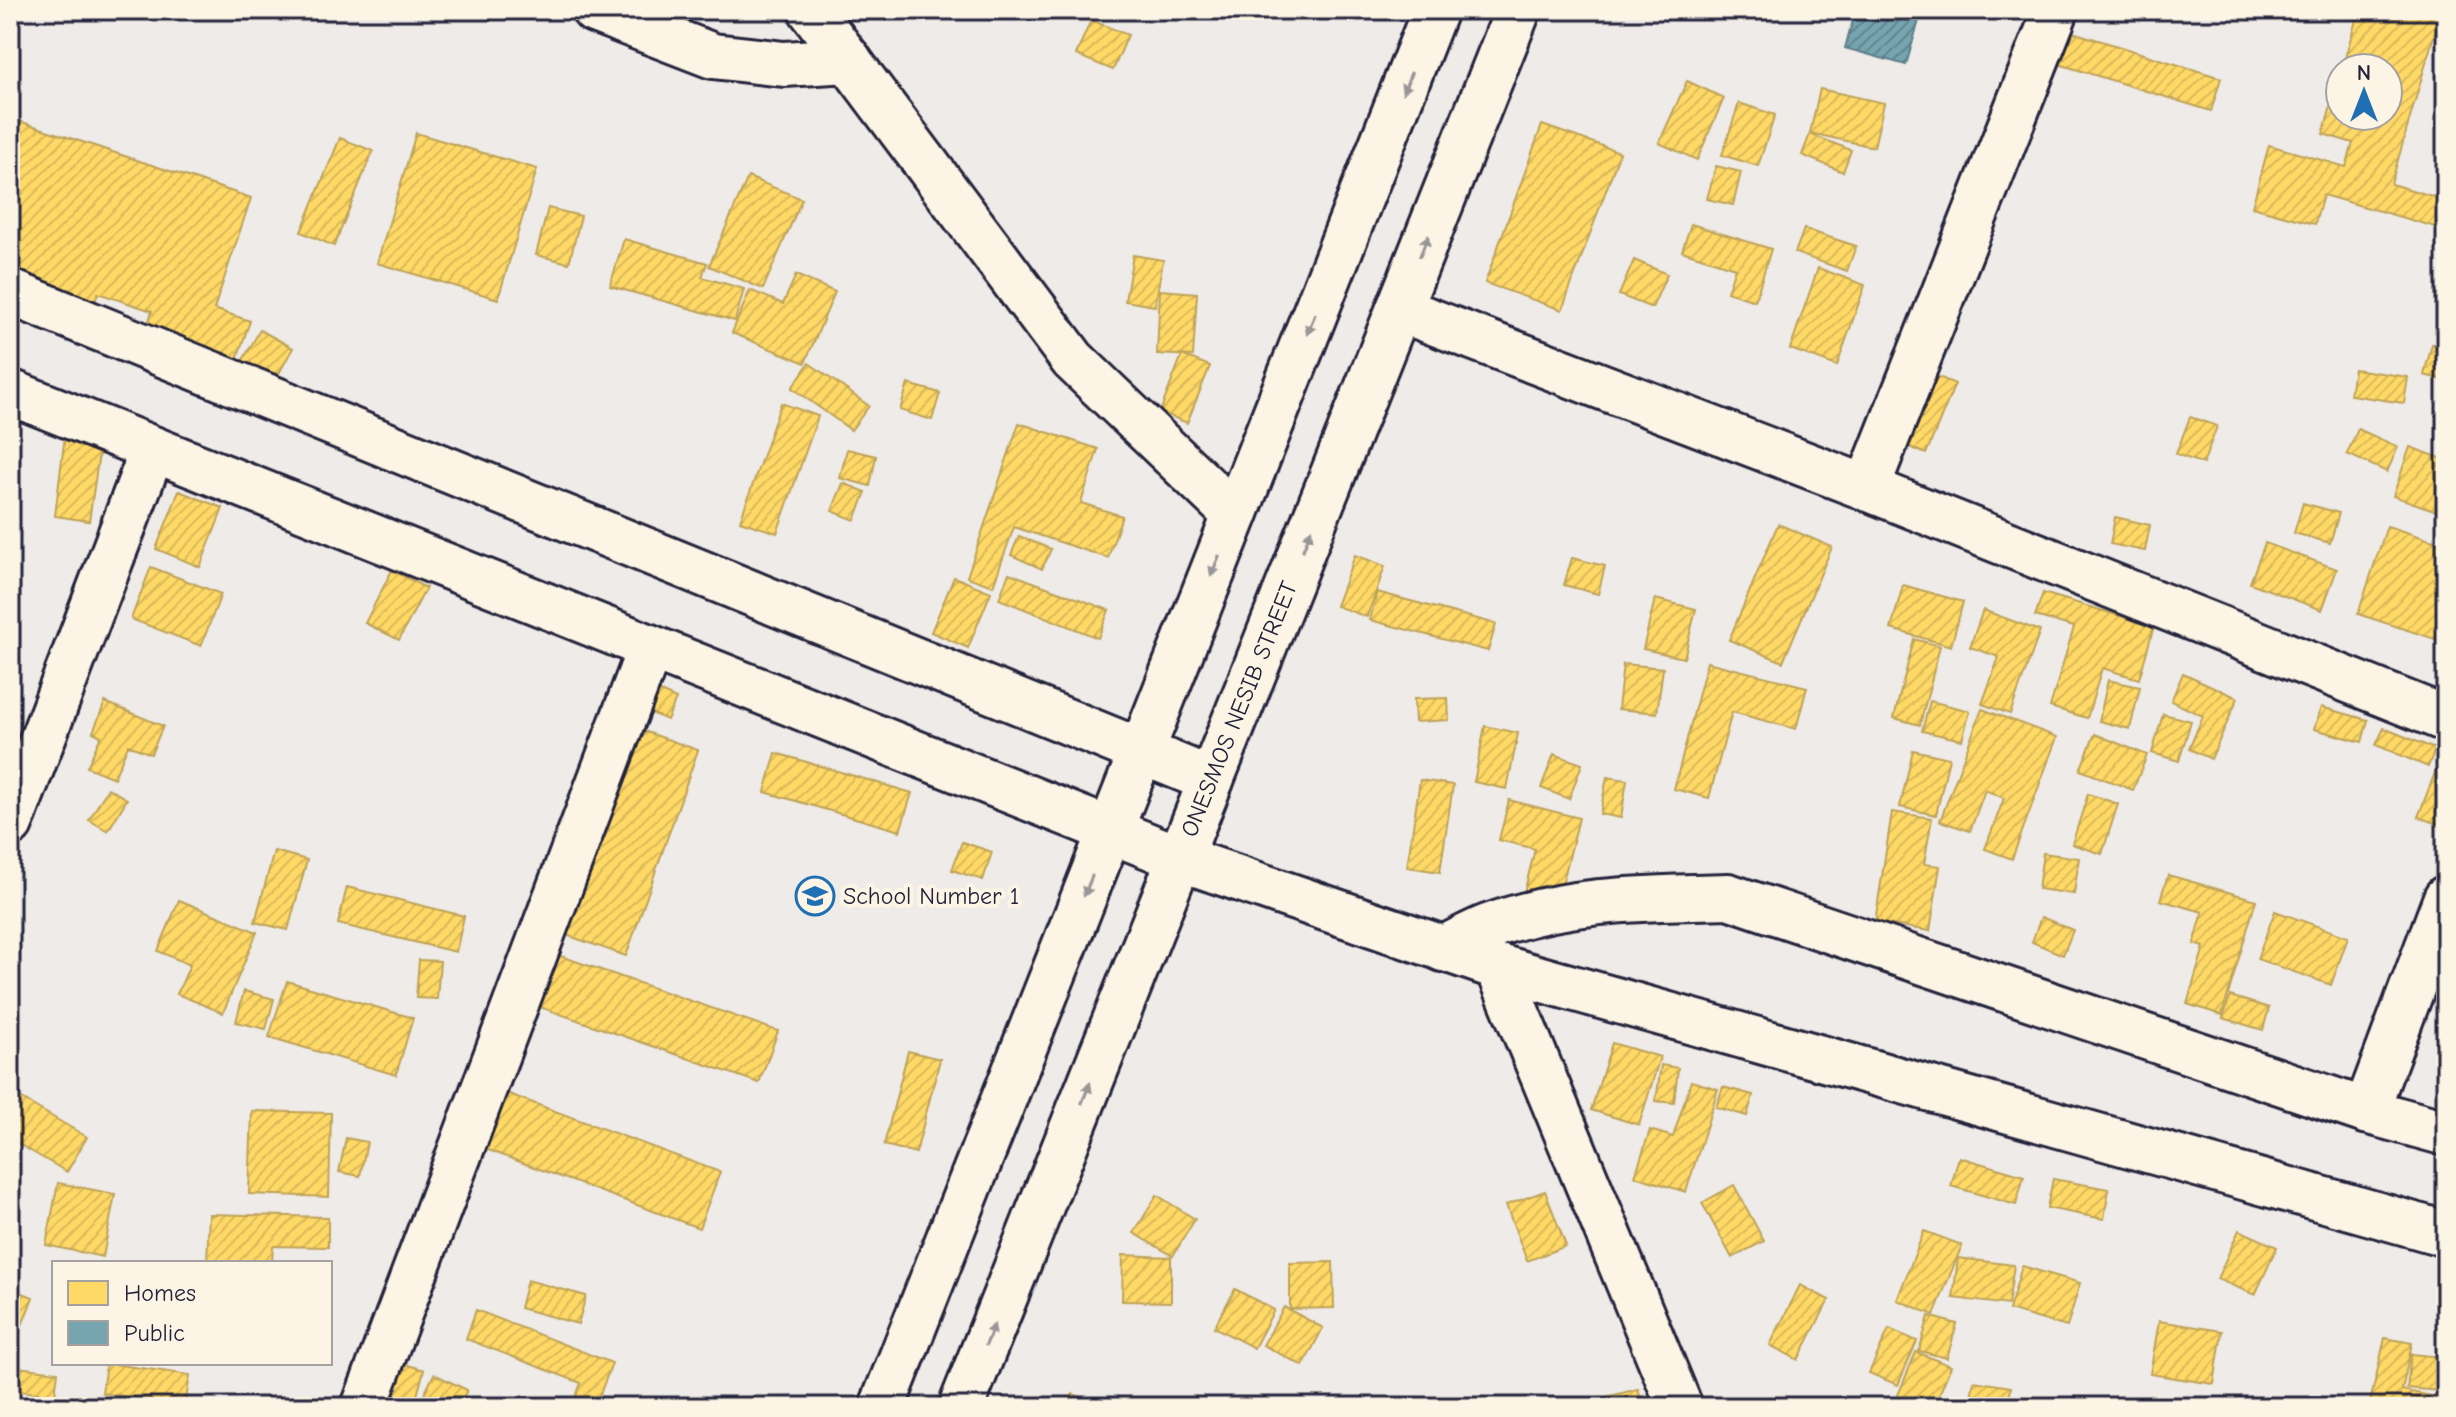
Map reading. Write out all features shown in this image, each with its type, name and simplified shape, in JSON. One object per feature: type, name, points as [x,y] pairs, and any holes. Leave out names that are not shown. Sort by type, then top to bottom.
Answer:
[{"type":"street","points":[[594,10],[713,56],[784,64],[849,60]]},
{"type":"street","points":[[811,10],[1073,360],[1235,515]]},
{"type":"street","points":[[882,1407],[1435,10]]},
{"type":"street","name":"ONESMOS NESIB STREET","points":[[961,1407],[1518,10]]},
{"type":"street","points":[[1867,488],[2056,10]]},
{"type":"street","points":[[10,292],[1211,780]]},
{"type":"street","points":[[1399,309],[1867,488],[2446,719]]},
{"type":"street","points":[[10,392],[1179,858],[1498,967],[2446,1234]]},
{"type":"street","points":[[10,824],[153,449]]},
{"type":"street","points":[[364,1407],[650,648]]},
{"type":"street","points":[[1443,949],[1488,927],[1544,911],[1625,898],[1728,896],[2366,1111],[2446,1133]]},
{"type":"street","points":[[2366,1111],[2446,898]]},
{"type":"street","points":[[1498,967],[1680,1407]]},
{"type":"building: Homes","points":[[2359,10],[2427,10],[2440,14],[2391,184],[2446,200],[2446,230],[2323,195],[2315,224],[2252,207],[2269,145],[2346,167],[2353,143],[2323,134],[2324,131],[2404,132],[2404,52],[2347,52]]},
{"type":"building: Homes","points":[[1091,20],[1128,35],[1113,70],[1076,55]]},
{"type":"building: Homes","points":[[2069,31],[2221,78],[2211,111],[2059,64]]},
{"type":"building: Homes","points":[[1687,81],[1724,98],[1697,160],[1659,143]]},
{"type":"building: Homes","points":[[1820,89],[1884,103],[1874,147],[1810,133]]},
{"type":"building: Homes","points":[[1739,103],[1775,115],[1758,166],[1722,155]]},
{"type":"building: Homes","points":[[10,118],[251,198],[214,309],[250,321],[230,379],[140,350],[152,311],[98,293],[88,323],[10,297]]},
{"type":"building: Homes","points":[[1542,125],[1620,152],[1562,310],[1485,283]]},
{"type":"building: Homes","points":[[416,133],[537,169],[498,299],[377,263]]},
{"type":"building: Homes","points":[[1810,134],[1851,150],[1843,172],[1802,155]]},
{"type":"building: Homes","points":[[340,138],[373,151],[334,246],[301,232]]},
{"type":"building: Homes","points":[[1716,166],[1741,172],[1733,205],[1707,199]]},
{"type":"building: Homes","points":[[748,177],[802,199],[763,289],[709,266]]},
{"type":"building: Homes","points":[[548,208],[581,216],[569,263],[536,255]]},
{"type":"building: Homes","points":[[1691,224],[1771,249],[1755,301],[1727,292],[1735,268],[1682,251]]},
{"type":"building: Homes","points":[[1804,229],[1856,246],[1847,271],[1795,253]]},
{"type":"building: Homes","points":[[624,239],[707,263],[702,277],[744,289],[735,321],[610,286]]},
{"type":"building: Homes","points":[[1133,255],[1163,260],[1155,306],[1125,301]]},
{"type":"building: Homes","points":[[1634,260],[1667,274],[1652,308],[1619,295]]},
{"type":"building: Homes","points":[[1818,268],[1865,285],[1837,366],[1790,349]]},
{"type":"building: Homes","points":[[796,275],[835,292],[805,363],[732,333],[750,290],[783,304]]},
{"type":"building: Homes","points":[[1160,290],[1197,293],[1193,356],[1157,354]]},
{"type":"building: Homes","points":[[260,330],[293,348],[265,399],[231,381]]},
{"type":"building: Homes","points":[[2432,344],[2446,348],[2446,381],[2424,375]]},
{"type":"building: Homes","points":[[1182,355],[1210,366],[1187,423],[1160,412]]},
{"type":"building: Homes","points":[[809,363],[869,406],[851,430],[792,388]]},
{"type":"building: Homes","points":[[2354,369],[2408,377],[2404,403],[2350,395]]},
{"type":"building: Homes","points":[[1934,375],[1955,384],[1926,454],[1905,445]]},
{"type":"building: Homes","points":[[908,384],[940,393],[932,420],[900,410]]},
{"type":"building: Homes","points":[[781,403],[818,416],[777,533],[740,521]]},
{"type":"building: Homes","points":[[2446,404],[2446,426],[2439,424]]},
{"type":"building: Homes","points":[[2190,417],[2217,426],[2203,464],[2176,454]]},
{"type":"building: Homes","points":[[1019,423],[1098,449],[1081,503],[1122,516],[1108,558],[1014,527],[993,586],[967,577]]},
{"type":"building: Homes","points":[[2358,429],[2398,447],[2387,472],[2347,454]]},
{"type":"building: Homes","points":[[65,435],[101,440],[89,521],[55,516]]},
{"type":"building: Homes","points":[[2410,447],[2446,460],[2446,514],[2393,496]]},
{"type":"building: Homes","points":[[847,449],[876,456],[870,486],[840,478]]},
{"type":"building: Homes","points":[[843,483],[866,492],[855,520],[832,511]]},
{"type":"building: Homes","points":[[179,491],[223,508],[200,567],[156,549]]},
{"type":"building: Homes","points":[[2303,503],[2339,513],[2330,543],[2294,533]]},
{"type":"building: Homes","points":[[2115,517],[2150,525],[2145,551],[2110,544]]},
{"type":"building: Homes","points":[[1778,524],[1832,547],[1783,662],[1729,640]]},
{"type":"building: Homes","points":[[2387,526],[2446,545],[2444,642],[2358,614]]},
{"type":"building: Homes","points":[[1019,536],[1051,549],[1042,569],[1011,555]]},
{"type":"building: Homes","points":[[2265,543],[2337,569],[2322,610],[2250,583]]},
{"type":"building: Homes","points":[[1355,555],[1385,566],[1367,617],[1336,606]]},
{"type":"building: Homes","points":[[1572,558],[1605,566],[1598,594],[1564,585]]},
{"type":"building: Homes","points":[[151,567],[221,594],[201,646],[131,619]]},
{"type":"building: Homes","points":[[392,570],[426,588],[399,640],[365,623]]},
{"type":"building: Homes","points":[[1009,573],[1109,610],[1098,638],[999,599]]},
{"type":"building: Homes","points":[[954,577],[991,592],[968,648],[931,632]]},
{"type":"building: Homes","points":[[1903,585],[1963,602],[1951,646],[1891,629]]},
{"type":"building: Homes","points":[[1377,592],[1496,624],[1488,651],[1370,620]]},
{"type":"building: Homes","points":[[2043,593],[2154,626],[2139,679],[2102,668],[2087,718],[2050,707],[2074,627],[2035,616]]},
{"type":"building: Homes","points":[[1655,599],[1696,609],[1684,658],[1643,649]]},
{"type":"building: Homes","points":[[1983,610],[2040,631],[2010,714],[1982,704],[1999,657],[1970,647]]},
{"type":"building: Homes","points":[[1914,639],[1940,646],[1920,725],[1894,718]]},
{"type":"building: Homes","points":[[1707,662],[1807,687],[1796,729],[1732,712],[1709,798],[1674,789]]},
{"type":"building: Homes","points":[[1623,664],[1663,668],[1657,713],[1618,709]]},
{"type":"building: Homes","points":[[2183,673],[2238,698],[2211,759],[2189,749],[2203,716],[2171,701]]},
{"type":"building: Homes","points":[[2108,680],[2140,687],[2130,729],[2099,721]]},
{"type":"building: Homes","points":[[647,686],[676,699],[667,720],[637,707]]},
{"type":"building: Homes","points":[[1448,698],[1449,720],[1415,722],[1414,699]]},
{"type":"building: Homes","points":[[1930,701],[1970,711],[1962,740],[1922,731]]},
{"type":"building: Homes","points":[[105,702],[163,726],[151,754],[128,745],[114,778],[87,767],[101,736],[93,732]]},
{"type":"building: Homes","points":[[2321,707],[2368,720],[2362,742],[2314,729]]},
{"type":"building: Homes","points":[[1982,709],[2057,737],[2012,859],[1985,849],[2004,798],[1985,790],[1970,831],[1940,821]]},
{"type":"building: Homes","points":[[2163,714],[2191,721],[2179,761],[2152,753]]},
{"type":"building: Homes","points":[[1485,726],[1518,733],[1507,789],[1474,782]]},
{"type":"building: Homes","points":[[2384,728],[2435,749],[2428,767],[2376,745]]},
{"type":"building: Homes","points":[[638,729],[698,750],[626,956],[566,935]]},
{"type":"building: Homes","points":[[2095,734],[2147,755],[2133,790],[2080,770]]},
{"type":"building: Homes","points":[[1913,750],[1949,758],[1936,815],[1900,807]]},
{"type":"building: Homes","points":[[776,753],[912,793],[900,831],[765,792]]},
{"type":"building: Homes","points":[[1554,754],[1582,764],[1569,799],[1541,788]]},
{"type":"building: Homes","points":[[2438,765],[2446,768],[2446,827],[2418,817]]},
{"type":"building: Homes","points":[[1607,777],[1627,780],[1621,818],[1600,814]]},
{"type":"building: Homes","points":[[1420,780],[1453,785],[1440,872],[1407,867]]},
{"type":"building: Homes","points":[[108,788],[127,799],[108,831],[89,820]]},
{"type":"building: Homes","points":[[2088,794],[2118,804],[2102,854],[2072,844]]},
{"type":"building: Homes","points":[[1509,800],[1579,818],[1557,905],[1523,897],[1535,849],[1499,840]]},
{"type":"building: Homes","points":[[1892,812],[1932,818],[1924,864],[1940,866],[1930,931],[1875,922]]},
{"type":"building: Homes","points":[[962,842],[992,852],[983,880],[952,870]]},
{"type":"building: Homes","points":[[274,851],[307,860],[288,930],[255,922]]},
{"type":"building: Homes","points":[[2043,853],[2079,858],[2074,894],[2038,889]]},
{"type":"building: Homes","points":[[2168,875],[2256,900],[2222,1015],[2187,1004],[2204,947],[2194,944],[2203,912],[2160,900]]},
{"type":"building: Homes","points":[[347,887],[464,916],[456,952],[338,924]]},
{"type":"building: Homes","points":[[179,900],[257,932],[223,1013],[177,994],[190,965],[158,951]]},
{"type":"building: Homes","points":[[2275,911],[2348,937],[2331,985],[2257,959]]},
{"type":"building: Homes","points":[[2041,917],[2073,930],[2063,955],[2032,942]]},
{"type":"building: Homes","points":[[549,952],[778,1031],[759,1083],[531,1004]]},
{"type":"building: Homes","points":[[419,960],[440,961],[437,999],[416,998]]},
{"type":"building: Homes","points":[[287,981],[413,1018],[396,1075],[269,1037]]},
{"type":"building: Homes","points":[[244,991],[274,999],[266,1029],[236,1022]]},
{"type":"building: Homes","points":[[2230,996],[2269,1008],[2263,1030],[2223,1018]]},
{"type":"building: Homes","points":[[2446,1028],[2446,1053],[2439,1051]]},
{"type":"building: Homes","points":[[1612,1043],[1660,1057],[1639,1125],[1591,1110]]},
{"type":"building: Homes","points":[[908,1051],[940,1059],[916,1153],[884,1145]]},
{"type":"building: Homes","points":[[1661,1065],[1678,1068],[1674,1103],[1656,1101]]},
{"type":"building: Homes","points":[[1691,1081],[1718,1089],[1686,1192],[1635,1176],[1650,1130],[1673,1137]]},
{"type":"building: Homes","points":[[1723,1087],[1753,1095],[1747,1116],[1716,1107]]},
{"type":"building: Homes","points":[[498,1090],[720,1172],[699,1228],[477,1146]]},
{"type":"building: Homes","points":[[10,1092],[87,1137],[67,1172],[10,1139]]},
{"type":"building: Homes","points":[[252,1111],[331,1113],[329,1197],[249,1194]]},
{"type":"building: Homes","points":[[346,1138],[367,1142],[360,1176],[339,1172]]},
{"type":"building: Homes","points":[[1959,1157],[2024,1176],[2016,1205],[1951,1186]]},
{"type":"building: Homes","points":[[2053,1179],[2109,1189],[2104,1219],[2047,1208]]},
{"type":"building: Homes","points":[[58,1183],[115,1194],[103,1257],[46,1245]]},
{"type":"building: Homes","points":[[1734,1185],[1764,1241],[1732,1258],[1702,1203]]},
{"type":"building: Homes","points":[[1545,1191],[1566,1246],[1527,1261],[1506,1205]]},
{"type":"building: Homes","points":[[1157,1195],[1195,1219],[1173,1256],[1134,1233]]},
{"type":"building: Homes","points":[[209,1214],[328,1217],[328,1247],[273,1246],[272,1261],[207,1261]]},
{"type":"building: Homes","points":[[2239,1230],[2277,1247],[2255,1295],[2217,1279]]},
{"type":"building: Homes","points":[[1924,1231],[1962,1245],[1934,1315],[1897,1300]]},
{"type":"building: Homes","points":[[1123,1255],[1171,1257],[1171,1302],[1122,1301]]},
{"type":"building: Homes","points":[[1958,1258],[2014,1265],[2008,1305],[1953,1298]]},
{"type":"building: Homes","points":[[1333,1262],[1334,1308],[1290,1309],[1290,1263]]},
{"type":"building: Homes","points":[[2022,1266],[2080,1283],[2067,1327],[2009,1310]]},
{"type":"building: Homes","points":[[527,1280],[586,1296],[578,1324],[520,1308]]},
{"type":"building: Homes","points":[[1800,1285],[1829,1300],[1798,1360],[1770,1345]]},
{"type":"building: Homes","points":[[10,1288],[33,1297],[16,1341],[10,1338]]},
{"type":"building: Homes","points":[[1235,1289],[1274,1310],[1254,1348],[1214,1327]]},
{"type":"building: Homes","points":[[1284,1307],[1323,1328],[1303,1366],[1263,1345]]},
{"type":"building: Homes","points":[[476,1310],[612,1363],[595,1407],[572,1407],[581,1383],[466,1339]]},
{"type":"building: Homes","points":[[1929,1316],[1957,1324],[1947,1358],[1919,1351]]},
{"type":"building: Homes","points":[[2159,1321],[2222,1331],[2214,1384],[2150,1374]]},
{"type":"building: Homes","points":[[1889,1329],[1917,1341],[1898,1385],[1869,1373]]},
{"type":"building: Homes","points":[[2385,1338],[2412,1343],[2402,1390],[2441,1398],[2439,1407],[2369,1407]]},
{"type":"building: Homes","points":[[1916,1352],[1951,1366],[1934,1407],[1893,1407]]},
{"type":"building: Homes","points":[[2411,1354],[2442,1357],[2439,1391],[2407,1388]]},
{"type":"building: Homes","points":[[392,1360],[424,1370],[414,1407],[378,1407]]},
{"type":"building: Homes","points":[[106,1365],[190,1375],[185,1406],[102,1393]]},
{"type":"building: Homes","points":[[10,1366],[58,1372],[55,1395],[10,1390]]},
{"type":"building: Homes","points":[[434,1374],[467,1390],[459,1407],[418,1407]]},
{"type":"building: Homes","points":[[1974,1381],[2011,1387],[2008,1407],[1969,1407]]},
{"type":"building: Homes","points":[[1638,1389],[1643,1407],[1605,1407],[1602,1398]]},
{"type":"building: Homes","points":[[1073,1394],[1107,1407],[1068,1407]]},
{"type":"building: Public","points":[[1856,10],[1922,10],[1906,65],[1845,48]]},
{"type":"place","name":"School Number 1","points":[[815,896]]}]
